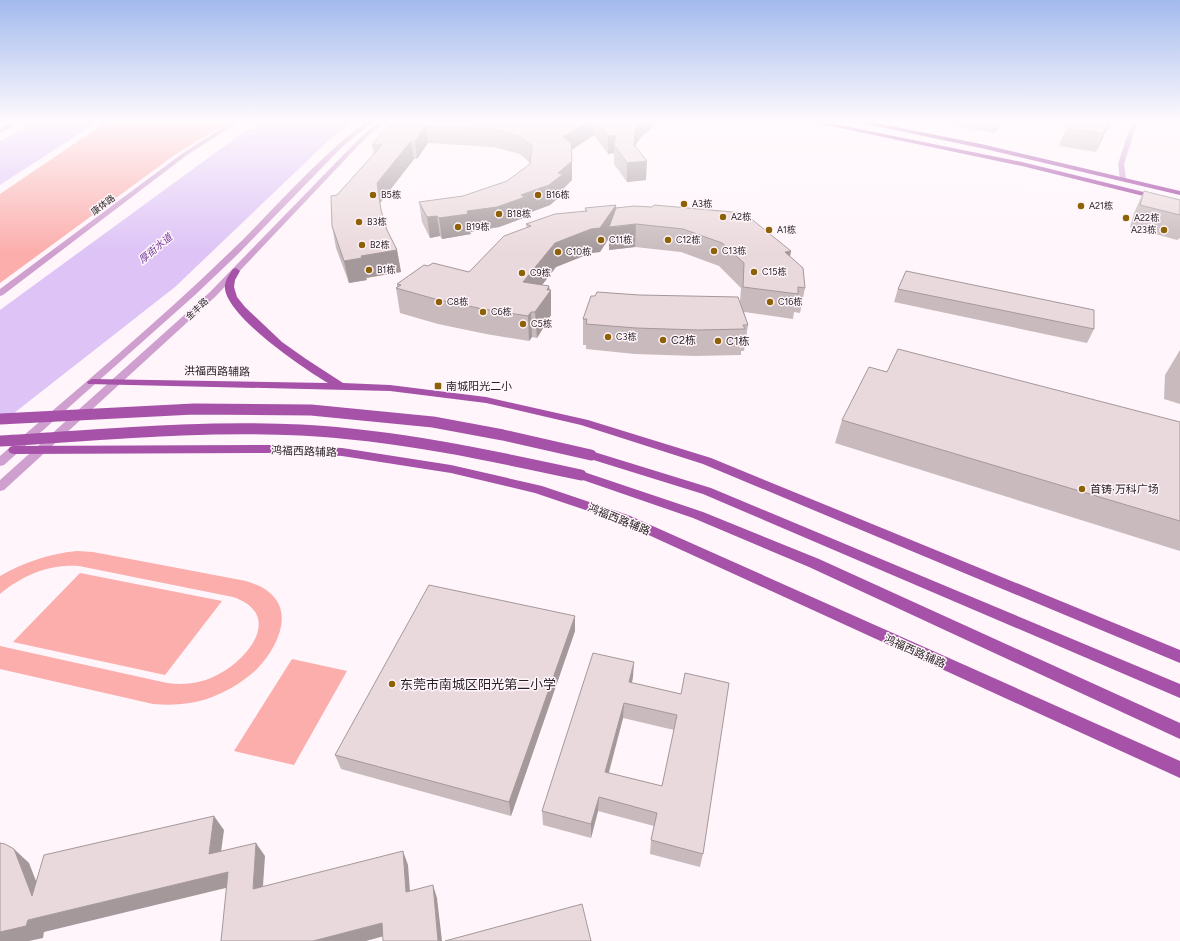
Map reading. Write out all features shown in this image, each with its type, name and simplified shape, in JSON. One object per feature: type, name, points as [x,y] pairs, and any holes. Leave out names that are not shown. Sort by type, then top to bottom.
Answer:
[{"type":"highway","points":[[1026,165],[1180,203]]},
{"type":"highway","points":[[1062,165],[1180,193]]},
{"type":"main road","points":[[236,270],[229,282],[230,292],[239,307],[266,335],[310,368],[341,386],[390,388],[486,400],[584,422],[707,462],[821,507],[1180,657]]},
{"type":"main road","name":"洪福西路辅路","points":[[92,382],[341,386]]},
{"type":"main road","points":[[0,419],[130,411],[224,409],[310,410],[383,416],[472,428],[591,455],[707,491],[1180,691]]},
{"type":"main road","points":[[0,441],[213,430],[301,430],[374,436],[461,449],[581,475],[698,516],[814,563],[1180,732]]},
{"type":"main road","name":"鸿福西路辅路","points":[[14,450],[277,450],[342,452],[451,469],[538,489],[622,518],[1180,770]]},
{"type":"street","name":"康体路","points":[[0,293],[170,165]]},
{"type":"street","name":"金丰路","points":[[0,462],[92,382],[233,254],[321,165]]},
{"type":"street","name":"金丰路","points":[[0,487],[180,325],[236,270],[337,165]]},
{"type":"street","points":[[1121,165],[1123,179]]},
{"type":"shaded area","points":[[43,165],[161,165],[0,283],[0,194]]},
{"type":"shaded area","points":[[77,551],[93,552],[246,581],[259,586],[270,593],[277,602],[281,611],[282,622],[276,643],[257,669],[234,686],[203,700],[170,705],[153,704],[0,669],[0,646],[167,683],[190,683],[202,681],[226,670],[238,661],[248,650],[255,638],[259,627],[257,615],[249,605],[233,597],[79,566],[57,567],[37,572],[18,581],[0,594],[0,576],[37,559]]},
{"type":"shaded area","points":[[80,573],[222,601],[165,675],[13,642]]},
{"type":"shaded area","points":[[292,659],[347,671],[294,765],[234,751]]},
{"type":"water","points":[[0,165],[31,165],[0,185]]},
{"type":"water","name":"厚街水道","points":[[199,165],[303,165],[175,287],[0,424],[0,310]]},
{"type":"building","points":[[364,165],[392,165],[377,183],[381,210],[387,230],[397,250],[361,256],[362,258],[344,261],[332,226],[331,196],[337,195]]},
{"type":"building","points":[[529,165],[567,165],[558,173],[563,174],[549,185],[521,195],[525,197],[497,207],[467,211],[468,214],[439,218],[437,216],[427,217],[419,202],[463,196],[507,181]]},
{"type":"building","points":[[1144,191],[1180,200],[1180,215],[1140,205]]},
{"type":"building","points":[[616,205],[600,228],[591,229],[555,243],[523,282],[549,286],[547,290],[551,290],[535,312],[531,312],[528,316],[483,309],[435,299],[396,288],[401,285],[397,284],[424,265],[428,266],[433,263],[469,272],[504,236],[531,226],[526,224],[555,214],[587,211],[585,208]]},
{"type":"building","points":[[654,205],[744,213],[791,251],[785,252],[803,268],[805,288],[798,287],[798,294],[743,287],[744,263],[722,243],[683,229],[636,224],[609,227],[616,208],[634,206],[652,207]]},
{"type":"building","points":[[906,271],[1094,310],[1094,329],[898,289]]},
{"type":"building","points":[[597,292],[639,295],[738,297],[748,325],[743,325],[745,329],[698,330],[636,328],[586,324],[587,319],[583,319],[591,296],[595,296]]},
{"type":"building","name":"首铸·万科广场","points":[[898,349],[1180,422],[1180,521],[842,420],[869,367],[887,372]]},
{"type":"building","points":[[429,585],[575,616],[509,802],[335,755]]},
{"type":"building","points":[[593,653],[634,662],[629,682],[681,694],[685,673],[729,683],[703,854],[651,840],[657,813],[599,797],[591,824],[542,811]],"holes":[[[624,703],[677,715],[662,786],[605,772]]]},
{"type":"building","points":[[214,816],[209,854],[256,843],[253,889],[403,851],[406,892],[433,885],[438,941],[383,941],[382,923],[313,941],[221,941],[228,872],[28,920],[26,926],[0,932],[0,843],[14,849],[32,896],[44,855]]},
{"type":"building","points":[[582,904],[591,941],[445,941]]},
{"type":"place","name":"B5栋","points":[[373,195]]},
{"type":"place","name":"B16栋","points":[[538,195]]},
{"type":"place","name":"A3栋","points":[[684,204]]},
{"type":"place","name":"A21栋","points":[[1081,206]]},
{"type":"place","name":"B18栋","points":[[499,214]]},
{"type":"place","name":"A2栋","points":[[723,217]]},
{"type":"place","name":"A22栋","points":[[1126,218]]},
{"type":"place","name":"B3栋","points":[[359,222]]},
{"type":"place","name":"B19栋","points":[[458,227]]},
{"type":"place","name":"A1栋","points":[[769,230]]},
{"type":"place","name":"A23栋","points":[[1164,230]]},
{"type":"place","name":"C11栋","points":[[601,240]]},
{"type":"place","name":"C12栋","points":[[668,240]]},
{"type":"place","name":"B2栋","points":[[362,245]]},
{"type":"place","name":"C13栋","points":[[714,251]]},
{"type":"place","name":"C10栋","points":[[558,252]]},
{"type":"place","name":"B1栋","points":[[369,270]]},
{"type":"place","name":"C15栋","points":[[754,272]]},
{"type":"place","name":"C9栋","points":[[522,273]]},
{"type":"place","name":"C8栋","points":[[439,302]]},
{"type":"place","name":"C16栋","points":[[770,302]]},
{"type":"place","name":"C6栋","points":[[483,312]]},
{"type":"place","name":"C5栋","points":[[523,324]]},
{"type":"place","name":"C3栋","points":[[608,337]]},
{"type":"place","name":"C2栋","points":[[663,340]]},
{"type":"place","name":"C1栋","points":[[718,341]]},
{"type":"place","name":"南城阳光二小","points":[[438,386]]},
{"type":"place","name":"首铸·万科广场","points":[[1082,489]]},
{"type":"place","name":"东莞市南城区阳光第二小学","points":[[392,684]]}]
